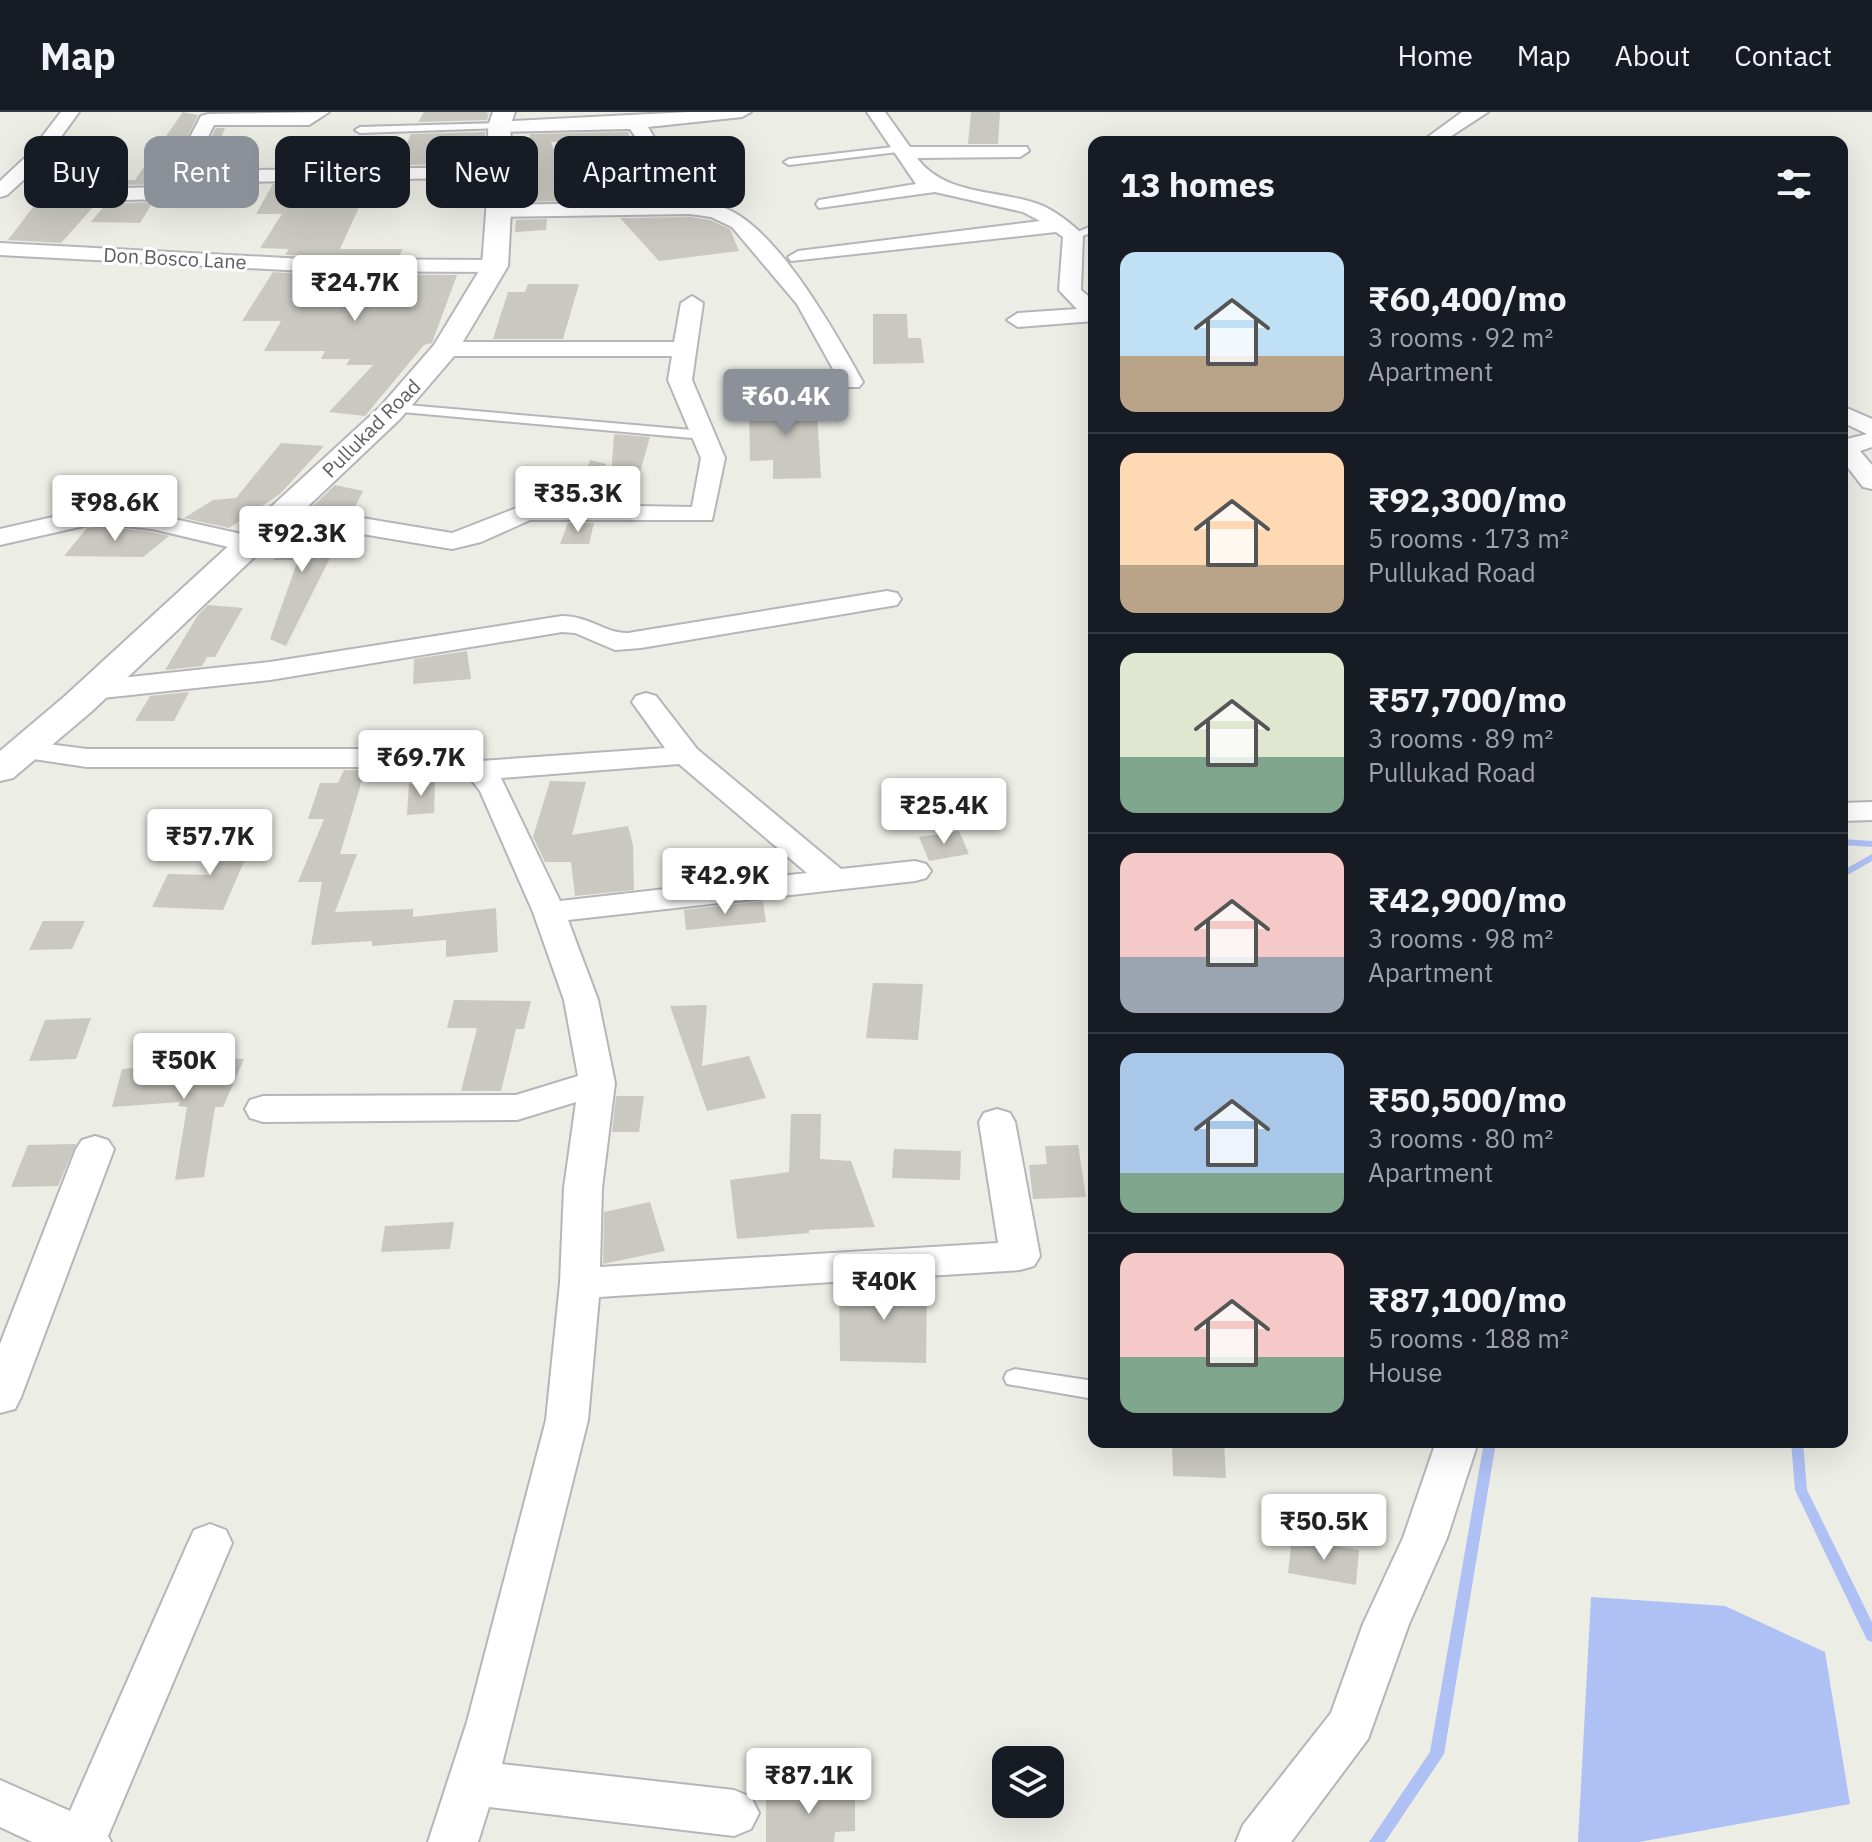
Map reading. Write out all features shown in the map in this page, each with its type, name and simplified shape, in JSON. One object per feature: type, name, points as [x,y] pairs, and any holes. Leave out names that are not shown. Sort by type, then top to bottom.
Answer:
[{"type":"street","points":[[0,191],[35,159],[70,112]]},
{"type":"street","points":[[200,136],[208,120],[309,119],[320,112]]},
{"type":"street","points":[[501,119],[636,123],[742,112]]},
{"type":"street","points":[[876,112],[922,179],[937,186],[1029,207],[1067,230]]},
{"type":"street","points":[[1438,136],[1462,118],[1479,112]]},
{"type":"street","points":[[623,209],[626,194],[617,178],[646,139],[636,123]]},
{"type":"street","points":[[904,151],[1020,151]]},
{"type":"street","points":[[128,194],[196,192],[231,178],[246,176],[426,174]]},
{"type":"street","points":[[826,204],[937,186]]},
{"type":"street","name":"Pullukad Road","points":[[12,760],[93,690],[395,408],[445,349],[495,266],[498,208]]},
{"type":"street","points":[[498,211],[706,209],[739,223],[807,302],[851,382]]},
{"type":"street","points":[[798,257],[1067,230]]},
{"type":"street","points":[[1067,230],[1070,290],[1088,308]]},
{"type":"street","name":"Don Bosco Lane","points":[[0,249],[304,265],[495,266]]},
{"type":"street","points":[[284,513],[452,541],[469,540],[503,520],[527,512],[703,515],[713,458],[680,380],[692,303]]},
{"type":"street","points":[[1018,320],[1088,313]]},
{"type":"street","points":[[445,349],[684,349]]},
{"type":"street","points":[[1848,416],[1872,428]]},
{"type":"street","points":[[1872,440],[1852,445],[1848,451],[1872,482]]},
{"type":"street","points":[[0,537],[42,531],[81,517],[111,516],[250,544]]},
{"type":"street","points":[[93,690],[270,671],[562,624],[588,625],[607,639],[619,642],[641,640],[887,599]]},
{"type":"street","points":[[646,702],[686,755],[834,880]]},
{"type":"street","points":[[12,760],[394,758],[480,770],[686,755]]},
{"type":"street","points":[[453,1842],[491,1722],[567,1420],[580,1283],[583,1188],[597,1083],[581,1000],[549,912],[495,791],[480,770]]},
{"type":"street","points":[[1848,812],[1872,811]]},
{"type":"street","points":[[549,912],[915,871]]},
{"type":"street","points":[[263,1109],[517,1107],[597,1083]]},
{"type":"street","points":[[580,1283],[1020,1256],[997,1122]]},
{"type":"street","points":[[0,1397],[95,1149]]},
{"type":"street","points":[[1261,1842],[1351,1724],[1386,1624],[1425,1538],[1454,1448]]},
{"type":"street","points":[[0,1803],[84,1841],[210,1543]]},
{"type":"street","points":[[472,1783],[734,1813]]},
{"type":"lane","points":[[360,130],[501,119]]},
{"type":"lane","points":[[789,162],[904,151]]},
{"type":"lane","points":[[1067,230],[1088,228]]},
{"type":"lane","points":[[395,408],[703,435]]},
{"type":"lane","points":[[1015,1378],[1088,1389]]},
{"type":"water","points":[[1591,1597],[1725,1606],[1825,1652],[1850,1804],[1639,1842],[1578,1842]]},
{"type":"building","points":[[183,112],[198,115],[188,136],[166,136]]},
{"type":"building","points":[[424,112],[489,113],[487,120],[418,122]]},
{"type":"building","points":[[971,112],[1000,112],[998,144],[968,144]]},
{"type":"building","points":[[216,128],[225,128],[222,136],[212,136]]},
{"type":"building","points":[[485,132],[485,136],[426,136],[426,165],[410,165],[411,134]]},
{"type":"building","points":[[628,132],[629,136],[554,136],[554,142],[551,142],[554,150],[554,201],[538,202],[538,136],[530,134]]},
{"type":"building","points":[[144,167],[144,184],[128,185],[128,180],[135,180]]},
{"type":"building","points":[[273,184],[275,208],[359,208],[340,249],[403,249],[399,256],[285,255],[289,249],[260,248],[282,214],[256,214]]},
{"type":"building","points":[[144,202],[144,208],[149,208],[140,223],[91,222],[103,208],[128,208],[128,203]]},
{"type":"building","points":[[32,208],[92,208],[61,243],[8,240]]},
{"type":"building","points":[[690,217],[710,220],[730,229],[739,251],[659,261],[620,218]]},
{"type":"building","points":[[547,219],[546,230],[515,232],[516,220]]},
{"type":"building","points":[[273,272],[457,275],[432,343],[424,345],[365,416],[329,412],[373,365],[346,365],[350,359],[321,359],[325,351],[264,351],[281,321],[242,321]]},
{"type":"building","points":[[528,284],[579,284],[563,339],[493,339],[508,292],[525,292]]},
{"type":"building","points":[[873,314],[907,314],[908,338],[921,338],[924,363],[873,364]]},
{"type":"building","points":[[816,398],[821,478],[773,479],[773,460],[750,461],[749,400]]},
{"type":"building","points":[[614,434],[650,437],[634,493],[610,492]]},
{"type":"building","points":[[281,443],[324,446],[280,494],[229,528],[184,518],[213,500],[236,498]]},
{"type":"building","points":[[590,460],[606,464],[598,502],[575,502]]},
{"type":"building","points":[[335,485],[363,491],[352,513],[312,507]]},
{"type":"building","points":[[568,523],[594,523],[589,544],[560,544]]},
{"type":"building","points":[[292,525],[342,534],[286,646],[270,639],[298,560],[274,560]]},
{"type":"building","points":[[97,526],[169,536],[143,557],[64,556],[87,528]]},
{"type":"building","points":[[208,605],[243,608],[215,657],[207,657],[202,666],[165,670],[198,615]]},
{"type":"building","points":[[467,651],[471,679],[413,684],[414,659]]},
{"type":"building","points":[[189,692],[174,721],[135,721],[150,696]]},
{"type":"building","points":[[344,770],[365,770],[340,854],[357,854],[335,912],[413,909],[413,917],[496,908],[498,952],[446,957],[446,940],[372,946],[372,941],[311,945],[322,882],[298,882],[324,819],[308,819],[320,783],[338,783]]},
{"type":"building","points":[[435,781],[434,813],[407,815],[409,784]]},
{"type":"building","points":[[550,781],[586,782],[572,835],[628,826],[633,845],[634,890],[575,896],[571,862],[545,862],[533,837]]},
{"type":"building","points":[[240,818],[259,827],[223,910],[152,907],[168,874],[211,875]]},
{"type":"building","points":[[959,831],[969,854],[929,861],[919,837]]},
{"type":"building","points":[[763,901],[766,922],[686,930],[684,910]]},
{"type":"building","points":[[43,921],[85,921],[72,949],[29,950]]},
{"type":"building","points":[[873,983],[923,984],[918,1040],[866,1038]]},
{"type":"building","points":[[454,1000],[531,1001],[524,1029],[516,1029],[501,1091],[461,1091],[477,1028],[447,1028]]},
{"type":"building","points":[[707,1005],[702,1066],[749,1056],[766,1098],[707,1111],[670,1006]]},
{"type":"building","points":[[91,1018],[76,1059],[29,1061],[45,1020]]},
{"type":"building","points":[[200,1057],[244,1059],[223,1107],[215,1107],[204,1177],[175,1180],[187,1107],[178,1106],[180,1102],[112,1107],[122,1069],[197,1063]]},
{"type":"building","points":[[616,1096],[644,1096],[639,1132],[612,1132]]},
{"type":"building","points":[[791,1114],[821,1114],[820,1159],[851,1161],[875,1227],[809,1230],[809,1233],[737,1239],[730,1180],[789,1172]]},
{"type":"building","points":[[76,1144],[58,1186],[11,1187],[28,1145]]},
{"type":"building","points":[[1078,1145],[1086,1197],[1033,1199],[1029,1165],[1047,1164],[1045,1146]]},
{"type":"building","points":[[894,1149],[961,1151],[960,1180],[892,1178]]},
{"type":"building","points":[[650,1202],[665,1251],[603,1264],[604,1212]]},
{"type":"building","points":[[454,1222],[450,1249],[381,1252],[385,1226]]},
{"type":"building","points":[[927,1281],[926,1363],[840,1361],[839,1285]]},
{"type":"building","points":[[1172,1448],[1224,1448],[1226,1478],[1173,1476]]},
{"type":"building","points":[[1292,1538],[1359,1550],[1356,1585],[1288,1573]]},
{"type":"building","points":[[855,1790],[855,1831],[835,1832],[834,1842],[766,1842],[766,1793]]},
{"type":"waterway","points":[[1848,842],[1872,844]]},
{"type":"waterway","points":[[1848,871],[1872,857]]},
{"type":"waterway","points":[[1376,1842],[1437,1754],[1489,1448]]},
{"type":"waterway","points":[[1798,1448],[1801,1490],[1872,1636]]}]
